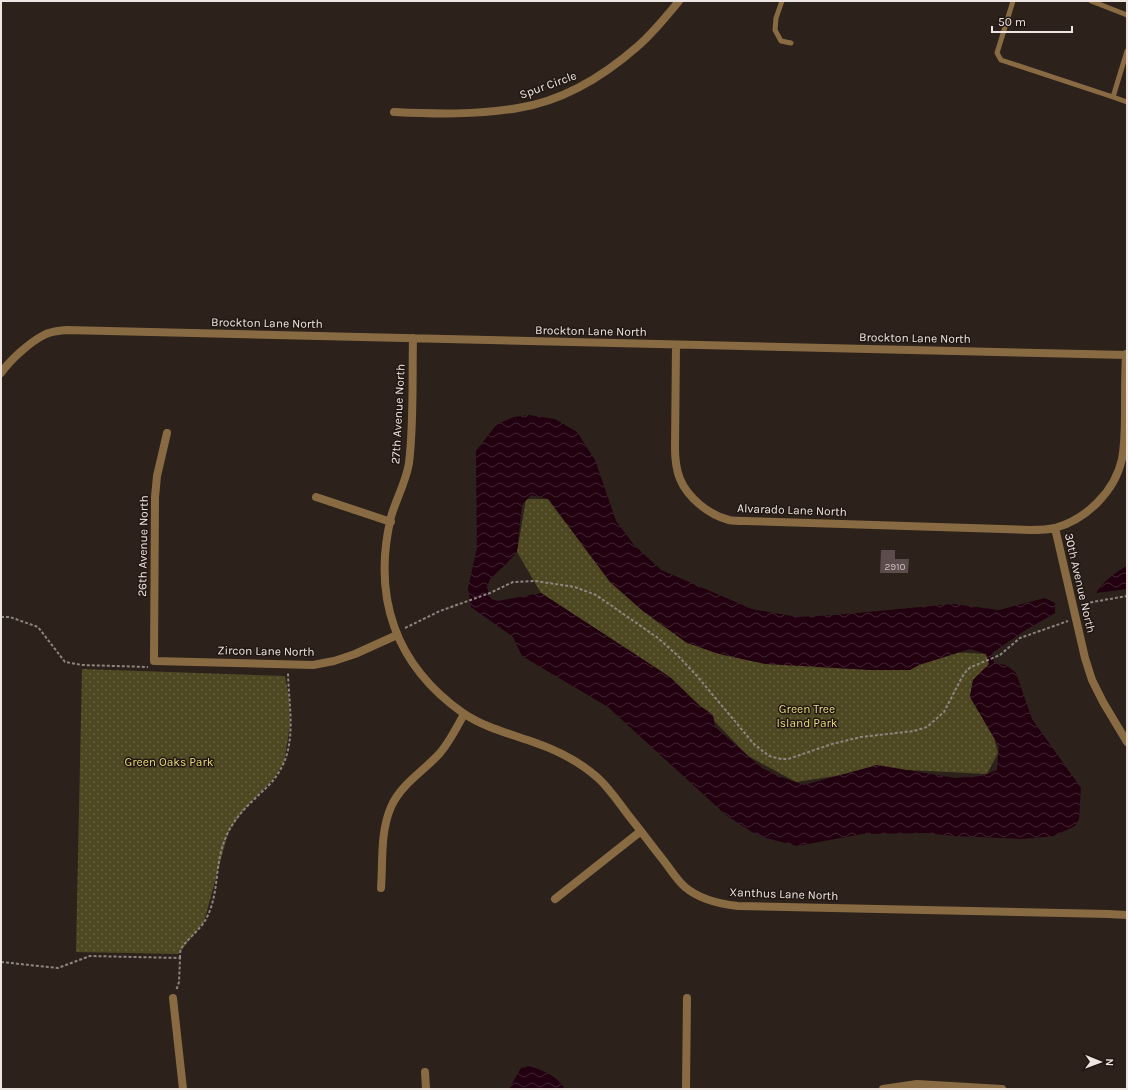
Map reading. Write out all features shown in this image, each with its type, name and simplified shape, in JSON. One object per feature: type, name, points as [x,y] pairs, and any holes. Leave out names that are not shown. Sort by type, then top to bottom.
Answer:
[{"type":"street","name":"Spur Circle","points":[[394,112],[456,114],[492,112],[529,106],[554,98],[585,84],[613,66],[639,46],[662,22],[679,1]]},
{"type":"street","name":"Brockton Lane North","points":[[1,373],[35,341],[44,335],[55,331],[1126,354]]},
{"type":"street","name":"27th Avenue North","points":[[413,338],[411,443],[403,486],[390,522],[386,545],[385,576],[388,606],[396,635],[409,659],[424,679],[443,698],[464,714]]},
{"type":"street","name":"Alvarado Lane North","points":[[676,345],[676,464],[680,480],[689,493],[700,505],[714,514],[729,520],[745,521],[1030,530],[1055,528]]},
{"type":"street","name":"30th Avenue North","points":[[1126,354],[1126,440],[1122,459],[1115,479],[1104,495],[1090,510],[1074,520],[1055,528],[1085,658],[1092,680],[1103,702],[1127,742]]},
{"type":"street","name":"26th Avenue North","points":[[154,661],[155,497],[157,476],[167,433]]},
{"type":"street","points":[[316,497],[390,522]]},
{"type":"street","name":"Zircon Lane North","points":[[154,661],[313,665],[334,661],[348,656],[396,635]]},
{"type":"street","points":[[381,888],[386,822],[392,806],[401,791],[413,777],[439,754],[449,741],[464,714]]},
{"type":"street","name":"Xanthus Lane North","points":[[464,714],[481,724],[559,752],[580,764],[599,780],[615,797],[686,888],[702,898],[720,904],[738,906],[1108,914],[1127,916]]},
{"type":"street","points":[[555,899],[641,831]]},
{"type":"street","points":[[173,998],[183,1089]]},
{"type":"street","points":[[686,1089],[687,998]]},
{"type":"street","points":[[425,1072],[426,1089]]},
{"type":"street","points":[[883,1089],[917,1086],[1002,1089]]},
{"type":"lane","points":[[782,1],[776,18],[775,30],[781,40],[791,43]]},
{"type":"lane","points":[[1013,1],[997,53],[1001,60],[1127,102]]},
{"type":"lane","points":[[1091,1],[1127,15]]},
{"type":"lane","points":[[1113,97],[1127,51]]},
{"type":"path","points":[[405,628],[440,611],[490,593],[514,582],[535,581],[576,587],[596,595],[658,638],[697,676],[754,744],[769,756],[788,759],[832,744],[860,737],[914,731],[927,727],[944,712],[967,670],[985,660],[1000,655],[1020,638],[1076,618]]},
{"type":"path","points":[[1087,603],[1127,596]]},
{"type":"path","points":[[1,617],[10,617],[38,627],[65,662],[82,665],[154,667],[154,661]]},
{"type":"path","points":[[173,998],[179,982],[182,948],[206,919],[213,901],[220,851],[226,835],[236,819],[269,785],[283,767],[290,743],[291,713],[288,692],[288,673]]},
{"type":"path","points":[[1,962],[58,968],[90,956],[180,958]]},
{"type":"green space","name":"Green Tree Island Park","points":[[526,499],[548,499],[713,652],[950,652],[986,654],[989,664],[973,680],[970,697],[994,738],[998,753],[987,774],[909,770],[842,775],[796,782],[748,756],[699,705],[647,662],[541,593],[517,552]]},
{"type":"green space","name":"Green Oaks Park","points":[[82,669],[285,676],[289,698],[290,726],[284,762],[275,777],[241,813],[228,833],[204,922],[178,954],[76,952]]},
{"type":"water","points":[[529,415],[555,419],[577,432],[595,460],[616,521],[634,545],[661,570],[752,609],[797,617],[836,615],[953,604],[999,610],[1045,598],[1055,603],[1055,613],[1024,631],[992,653],[994,663],[1006,665],[1016,673],[1032,719],[1081,788],[1079,819],[1075,826],[1054,836],[1021,839],[926,833],[862,834],[797,846],[766,838],[752,832],[726,815],[608,707],[522,656],[513,637],[471,607],[468,588],[477,548],[476,451],[497,424],[514,417]],"holes":[[[531,495],[548,499],[610,582],[644,612],[687,643],[719,654],[765,664],[870,670],[910,670],[919,665],[970,649],[986,654],[989,664],[973,680],[970,697],[999,746],[997,770],[982,776],[955,778],[877,765],[804,785],[778,776],[762,768],[715,727],[713,715],[699,705],[670,677],[541,593],[498,601],[491,599],[487,587],[490,579],[517,552],[522,505]]]},
{"type":"water","points":[[1127,566],[1127,589],[1096,593],[1102,585],[1118,571]]},
{"type":"water","points":[[527,1066],[549,1074],[558,1080],[565,1089],[509,1089],[521,1068]]},
{"type":"building","points":[[881,550],[895,550],[895,559],[909,559],[908,573],[880,573]]}]
